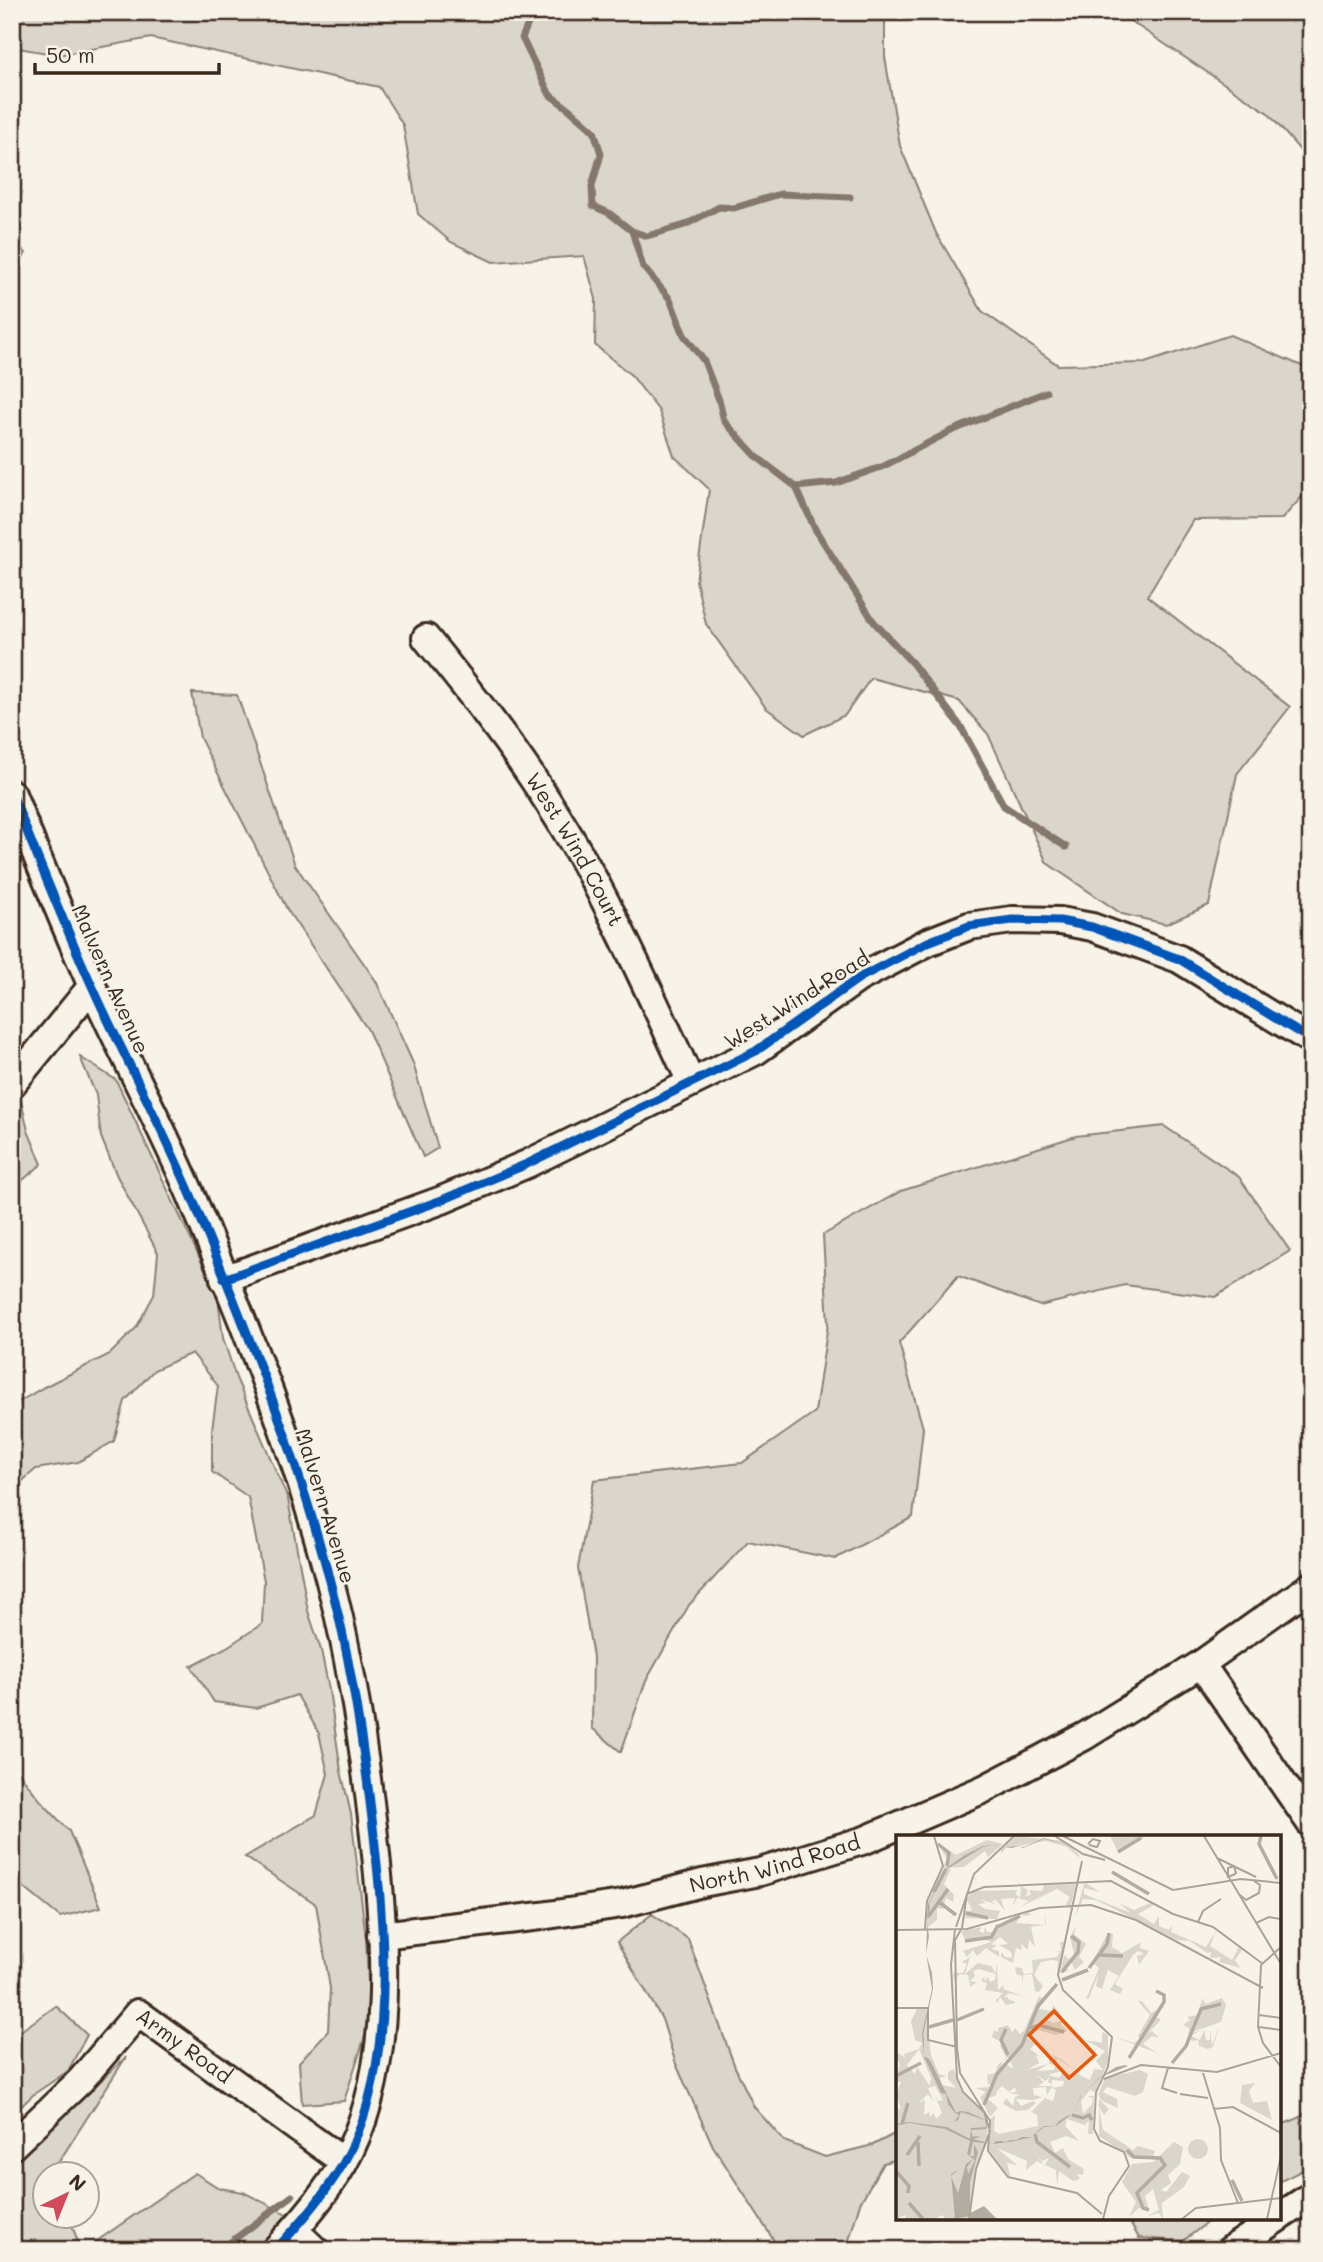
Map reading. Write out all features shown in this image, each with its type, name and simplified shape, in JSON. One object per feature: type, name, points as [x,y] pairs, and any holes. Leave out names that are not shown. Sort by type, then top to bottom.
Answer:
[{"type":"street","name":"West Wind Court","points":[[426,638],[507,740],[552,807],[609,911],[691,1082]]},
{"type":"street","name":"Malvern Avenue","points":[[12,794],[92,986],[192,1197],[286,1438],[334,1597],[350,1667],[365,1758],[381,1935],[383,1989],[375,2062],[361,2124],[344,2162],[313,2207],[275,2250]]},
{"type":"street","name":"West Wind Road","points":[[224,1279],[442,1200],[503,1174],[756,1051],[859,978],[970,926],[1012,920],[1060,921],[1092,927],[1179,959],[1311,1040]]},
{"type":"street","points":[[12,1084],[92,986]]},
{"type":"street","name":"North Wind Road","points":[[381,1935],[541,1916],[622,1903],[760,1872],[864,1840],[984,1789],[1085,1736],[1201,1664],[1311,1586]]},
{"type":"street","points":[[1201,1664],[1311,1824]]},
{"type":"street","name":"Army Road","points":[[12,2146],[81,2080],[138,2012],[344,2162]]},
{"type":"street","points":[[1281,2216],[1311,2196]]},
{"type":"street","points":[[1230,2250],[1275,2220]]},
{"type":"street","points":[[294,2230],[315,2250]]},
{"type":"shaded area","points":[[12,12],[885,12],[885,57],[900,146],[936,233],[982,311],[1058,365],[1145,363],[1230,335],[1311,370],[1311,487],[1282,519],[1193,520],[1147,596],[1290,707],[1237,774],[1209,905],[1166,924],[1122,914],[1047,863],[988,734],[959,701],[871,678],[845,715],[804,735],[766,708],[706,624],[696,581],[709,489],[674,456],[659,411],[632,376],[595,345],[596,299],[584,256],[493,262],[451,242],[418,214],[403,125],[379,87],[151,38],[59,55],[12,47]]},
{"type":"shaded area","points":[[1117,12],[1311,12],[1311,163],[1268,113]]},
{"type":"shaded area","points":[[12,239],[26,253],[12,273]]},
{"type":"shaded area","points":[[192,693],[237,695],[295,865],[376,981],[413,1063],[438,1148],[423,1157],[368,1030],[288,911],[200,738]]},
{"type":"shaded area","points":[[80,1057],[116,1080],[218,1297],[223,1338],[236,1378],[288,1499],[308,1611],[321,1650],[329,1690],[341,1771],[351,1814],[366,1939],[370,2021],[344,2101],[302,2104],[299,2062],[328,2031],[330,1988],[316,1904],[245,1857],[316,1815],[328,1774],[319,1733],[297,1695],[256,1708],[214,1702],[191,1666],[262,1624],[264,1581],[248,1497],[212,1472],[212,1429],[218,1386],[192,1353],[154,1370],[125,1401],[114,1441],[78,1462],[36,1469],[12,1490],[12,1406],[110,1354],[136,1328],[154,1295],[158,1253],[117,1176],[101,1137],[96,1095]]},
{"type":"shaded area","points":[[20,1096],[28,1131],[42,1164],[12,1189],[12,1105]]},
{"type":"shaded area","points":[[1164,1126],[1239,1177],[1290,1251],[1215,1297],[1125,1285],[1040,1306],[958,1276],[899,1343],[923,1428],[913,1517],[835,1559],[748,1541],[689,1605],[646,1681],[621,1752],[592,1728],[593,1657],[578,1568],[594,1480],[742,1463],[815,1412],[828,1324],[823,1235],[901,1191],[1076,1136]]},
{"type":"shaded area","points":[[12,1764],[69,1831],[101,1907],[60,1917],[12,1878]]},
{"type":"shaded area","points":[[652,1914],[688,1939],[735,2067],[754,2107],[784,2141],[825,2157],[873,2145],[896,2133],[896,2160],[883,2163],[860,2203],[846,2250],[780,2250],[713,2146],[676,2064],[662,2019],[617,1942]]},
{"type":"shaded area","points":[[56,2006],[87,2035],[68,2071],[34,2094],[12,2115],[12,2037]]},
{"type":"shaded area","points":[[126,2057],[60,2160],[32,2160],[32,2230],[74,2230],[81,2250],[12,2250],[12,2164]]},
{"type":"shaded area","points":[[1311,2108],[1311,2166],[1281,2181],[1281,2125],[1299,2118]]},
{"type":"shaded area","points":[[195,2173],[219,2188],[243,2192],[287,2214],[285,2231],[265,2250],[84,2250]]},
{"type":"shaded area","points":[[1128,2220],[1146,2220],[1150,2223],[1159,2220],[1210,2220],[1183,2241],[1139,2238]]},
{"type":"waterway","points":[[533,12],[522,38],[550,95],[594,131],[601,154],[592,186],[593,206],[609,213],[632,231],[643,267],[670,299],[684,335],[704,361],[724,421],[757,457],[796,487],[815,529],[874,622],[912,663],[961,727],[1004,806],[1066,847]]},
{"type":"waterway","points":[[632,231],[647,236],[685,225],[719,207],[734,208],[780,194],[850,197]]},
{"type":"waterway","points":[[796,487],[836,483],[884,466],[949,432],[1046,392]]},
{"type":"waterway","points":[[220,2250],[292,2196]]},
{"type":"cycle path","points":[[12,794],[82,964],[181,1173],[252,1347],[305,1495],[341,1625],[352,1682],[370,1798],[381,1911],[383,2000],[379,2044],[372,2086],[360,2127],[343,2164],[311,2209],[275,2250]]},
{"type":"cycle path","points":[[224,1279],[442,1200],[527,1164],[756,1051],[859,978],[928,942],[969,926],[1012,920],[1060,921],[1092,927],[1179,959],[1311,1040]]}]
